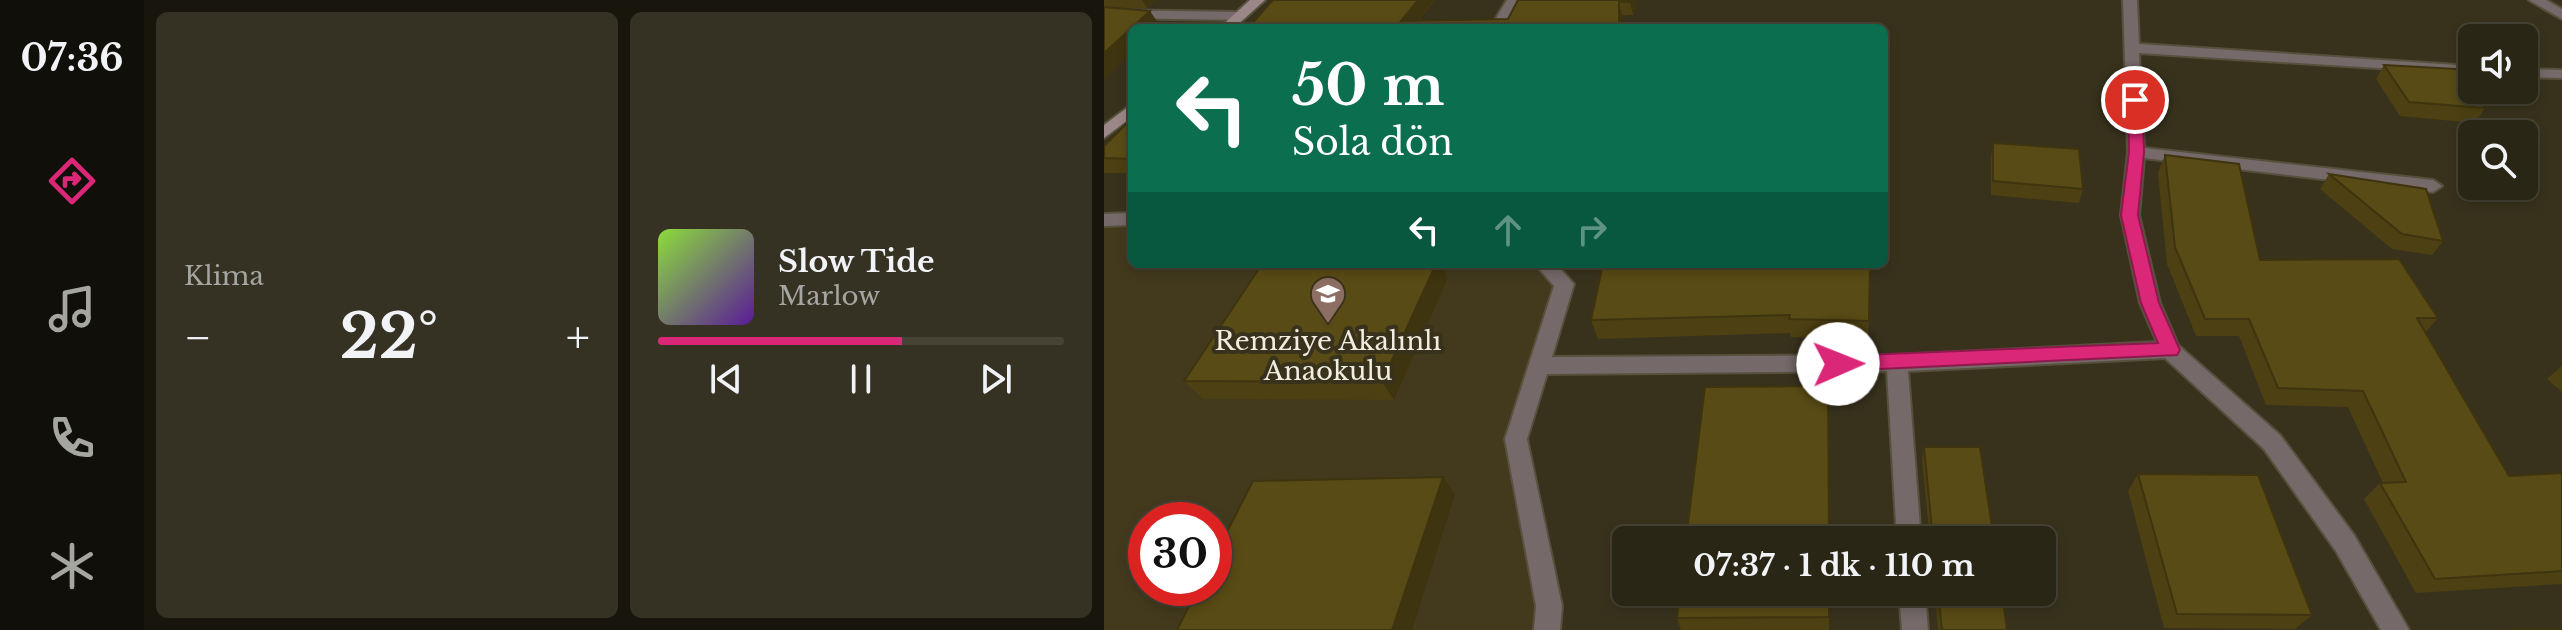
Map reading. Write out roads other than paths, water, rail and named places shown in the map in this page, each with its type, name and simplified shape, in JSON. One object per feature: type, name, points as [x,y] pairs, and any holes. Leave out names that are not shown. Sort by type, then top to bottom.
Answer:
[{"type":"street","points":[[1230,24],[1258,0]]},
{"type":"street","points":[[1499,24],[1514,0]]},
{"type":"street","points":[[2130,0],[2136,152],[2130,215],[2150,303],[2170,350],[2272,442],[2345,543],[2396,630]]},
{"type":"street","points":[[2536,0],[2562,15]]},
{"type":"street","points":[[1104,14],[1239,16]]},
{"type":"street","points":[[2133,48],[2458,69]]},
{"type":"street","points":[[2538,73],[2562,74]]},
{"type":"street","points":[[1104,133],[1128,112]]},
{"type":"street","points":[[2136,152],[2433,186]]},
{"type":"street","points":[[1104,220],[1128,219]]},
{"type":"street","points":[[1547,630],[1549,606],[1516,439],[1564,284],[1548,268]]},
{"type":"street","points":[[1539,366],[1897,363],[2170,350]]},
{"type":"street","points":[[1897,363],[1908,526]]},
{"type":"street","points":[[1913,606],[1915,630]]},
{"type":"place","name":"Remziye Akalınlı Anaokulu","points":[[1328,325]]}]
